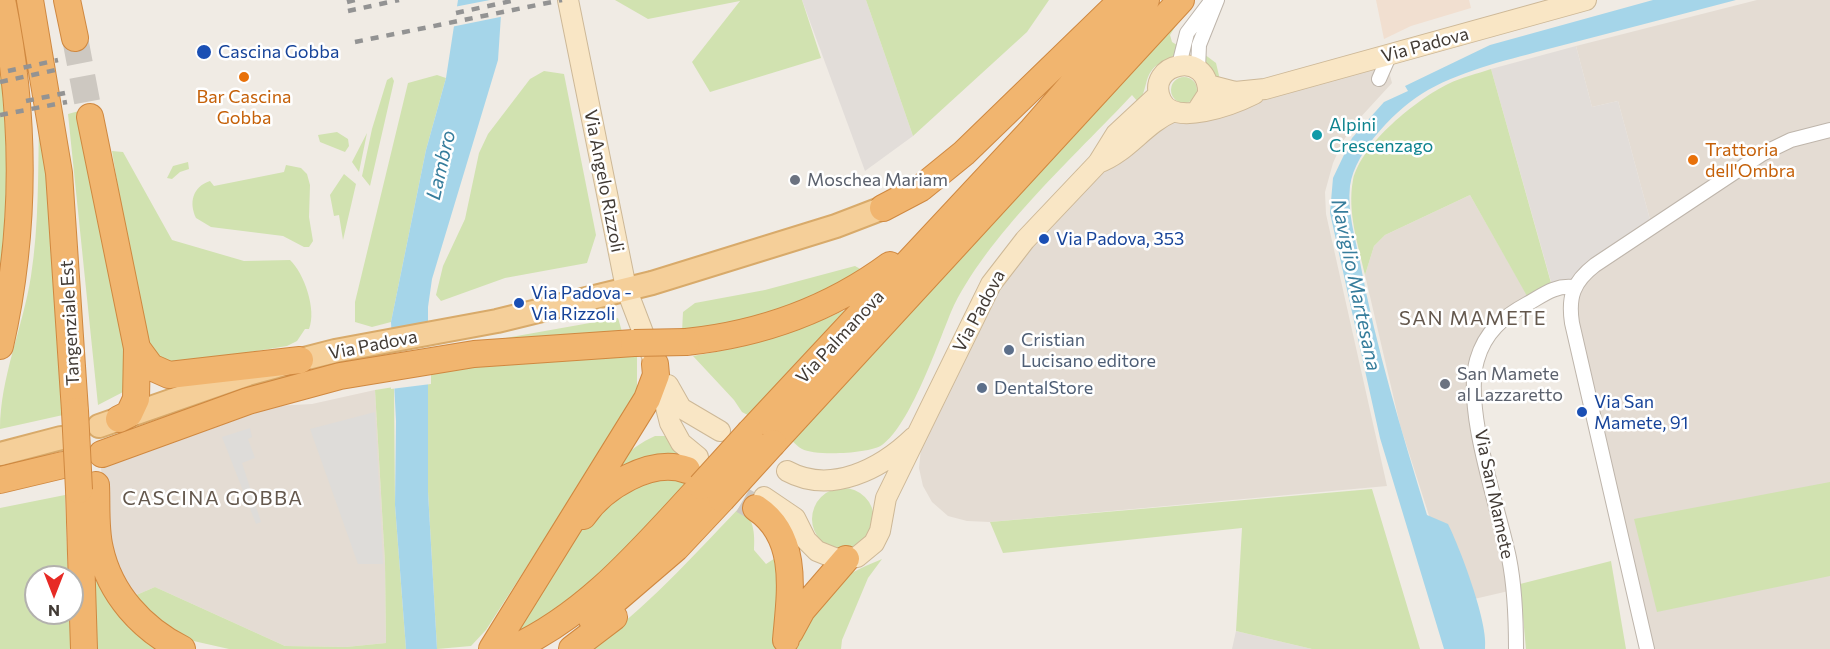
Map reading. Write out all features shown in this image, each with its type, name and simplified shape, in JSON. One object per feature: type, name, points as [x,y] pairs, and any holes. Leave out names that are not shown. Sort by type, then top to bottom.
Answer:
[{"type":"highway","points":[[0,346],[18,237],[21,159],[16,87],[2,0]]},
{"type":"highway","name":"Tangenziale Est","points":[[30,0],[59,173],[73,349],[96,416],[88,488],[84,649]]},
{"type":"highway","points":[[68,0],[75,38]]},
{"type":"highway","points":[[883,208],[921,188],[964,153],[1122,0]]},
{"type":"highway","name":"Via Palmanova","points":[[771,428],[951,218],[1146,0]]},
{"type":"highway","name":"Via Palmanova","points":[[512,649],[556,625],[597,594],[702,478],[771,428],[1181,0]]},
{"type":"highway","points":[[90,117],[137,348],[136,399],[129,414],[96,416]]},
{"type":"highway","points":[[102,454],[248,401],[375,369],[510,351],[648,355],[686,342],[765,328],[822,307],[862,286],[951,218]]},
{"type":"highway","points":[[137,348],[151,367],[169,375],[300,360]]},
{"type":"highway","points":[[492,649],[647,399],[656,375],[648,355]]},
{"type":"highway","points":[[0,480],[63,465]]},
{"type":"highway","points":[[553,551],[592,506],[623,482],[658,468],[672,466],[702,478]]},
{"type":"highway","name":"Via Palmanova","points":[[546,649],[597,616],[676,548],[702,478]]},
{"type":"highway","points":[[88,488],[100,548],[115,587],[135,616],[182,649]]},
{"type":"highway","points":[[760,502],[786,549],[790,580],[784,645]]},
{"type":"highway","points":[[572,649],[627,606],[676,548]]},
{"type":"highway","points":[[784,645],[802,610],[846,559]]},
{"type":"main road","name":"Via Padova","points":[[96,416],[300,360],[437,333],[652,283],[850,221],[883,208]]},
{"type":"main road","points":[[0,454],[61,438]]},
{"type":"street","name":"Via Angelo Rizzoli","points":[[568,0],[626,288],[674,433],[685,447],[702,478]]},
{"type":"street","points":[[1197,111],[1206,99],[1195,73],[1187,33],[1212,0]]},
{"type":"street","points":[[1195,73],[1199,45],[1217,0]]},
{"type":"street","name":"Via Padova","points":[[1195,73],[1235,92],[1265,89],[1586,0]]},
{"type":"street","points":[[1378,79],[1390,54]]},
{"type":"street","points":[[1172,112],[1163,104],[1159,94],[1162,76],[1169,69],[1195,73]]},
{"type":"street","name":"Via Padova","points":[[1098,163],[1118,154],[1153,123],[1172,112],[1185,115],[1235,104],[1265,89]]},
{"type":"street","name":"Via Padova","points":[[846,559],[862,554],[874,543],[881,529],[881,513],[886,498],[927,417],[976,309],[995,276],[1032,232],[1098,163],[1116,134],[1159,94]]},
{"type":"street","points":[[1647,649],[1572,323],[1570,299],[1573,287],[1595,265],[1768,151],[1791,140],[1830,130]]},
{"type":"street","name":"Via San Mamete","points":[[1516,649],[1511,572],[1482,442],[1474,399],[1474,374],[1482,345],[1499,322],[1557,287],[1573,287]]},
{"type":"street","name":"Via Angelo Rizzoli","points":[[648,355],[681,408],[720,431]]},
{"type":"street","name":"Via Padova","points":[[787,471],[802,478],[836,480],[892,455],[917,433],[927,417]]},
{"type":"street","points":[[760,502],[795,518],[810,545],[820,554],[833,559],[846,559]]},
{"type":"shaded area","points":[[802,0],[866,0],[913,136],[865,171]]},
{"type":"shaded area","points":[[1376,0],[1469,0],[1471,8],[1411,26],[1384,39]]},
{"type":"shaded area","points":[[1757,0],[1830,0],[1830,649],[1647,649],[1571,292],[1652,227],[1618,101],[1592,107],[1576,46]]},
{"type":"shaded area","points":[[1576,46],[1592,107],[1618,101],[1652,227],[1577,281],[1553,289],[1491,69]]},
{"type":"shaded area","points":[[1386,60],[1392,83],[1358,120],[1343,141],[1333,163],[1325,192],[1326,214],[1387,486],[990,522],[967,521],[948,516],[932,502],[923,486],[919,468],[921,448],[1007,269],[1101,167],[1157,125]]},
{"type":"shaded area","points":[[1470,195],[1531,302],[1505,318],[1474,374],[1513,590],[1457,603],[1400,425],[1365,275],[1374,246],[1385,235]]},
{"type":"shaded area","points":[[375,390],[385,563],[386,643],[346,647],[285,646],[155,587],[134,596],[109,553],[101,468],[275,406],[312,404]]},
{"type":"shaded area","points":[[375,412],[383,564],[358,564],[310,429]]},
{"type":"shaded area","points":[[250,428],[252,437],[248,439],[255,458],[242,463],[261,522],[256,524],[222,437]]},
{"type":"shaded area","points":[[1236,631],[1312,649],[1232,649]]},
{"type":"green space","points":[[615,0],[802,0],[821,58],[710,92],[692,62],[740,1],[648,19]]},
{"type":"green space","points":[[866,0],[1049,0],[1027,32],[913,136]]},
{"type":"green space","points":[[1192,0],[1170,35],[1172,42],[1177,45],[1174,55],[1152,70],[1138,102],[1132,95],[1033,198],[1008,226],[966,284],[951,312],[922,384],[903,421],[892,435],[882,445],[875,448],[842,453],[808,451],[791,440],[968,251]]},
{"type":"green space","points":[[0,33],[13,177],[0,291]]},
{"type":"green space","points":[[1204,54],[1216,63],[1221,84],[1206,66]]},
{"type":"green space","points":[[1491,69],[1551,283],[1527,296],[1470,195],[1385,235],[1374,246],[1365,275],[1351,204],[1353,180],[1358,166],[1378,138],[1421,100],[1453,82]]},
{"type":"green space","points":[[544,71],[564,74],[596,235],[587,263],[505,278],[441,301],[436,295],[443,266],[465,219],[479,153],[488,134],[530,79]]},
{"type":"green space","points":[[437,75],[446,78],[426,150],[391,322],[372,327],[355,322],[355,302],[408,83]]},
{"type":"green space","points":[[392,77],[394,81],[370,186],[362,176],[372,129],[387,80]]},
{"type":"green space","points":[[1184,77],[1193,81],[1197,90],[1193,99],[1184,103],[1175,99],[1171,90],[1175,81]]},
{"type":"green space","points":[[79,111],[131,367],[125,391],[98,405],[68,114]]},
{"type":"green space","points":[[45,118],[63,415],[0,429],[4,391],[34,257],[39,120]]},
{"type":"green space","points":[[337,132],[348,139],[349,146],[345,152],[320,142],[318,135]]},
{"type":"green space","points":[[367,133],[359,172],[352,162]]},
{"type":"green space","points":[[112,151],[123,152],[172,240],[244,261],[290,260],[300,274],[308,292],[311,312],[309,329],[305,329],[297,341],[287,346],[172,365],[150,355],[129,256]]},
{"type":"green space","points":[[188,162],[189,169],[180,172],[172,179],[167,178],[173,166]]},
{"type":"green space","points":[[286,165],[301,168],[307,174],[310,185],[309,217],[313,241],[309,247],[304,247],[283,236],[211,227],[196,218],[193,207],[194,196],[199,187],[204,184],[210,181],[214,186],[284,172]]},
{"type":"green space","points":[[344,174],[356,184],[343,240],[339,215],[334,216],[330,195]]},
{"type":"green space","points":[[855,266],[864,271],[763,320],[682,332],[683,312],[695,303],[765,290]]},
{"type":"green space","points":[[858,304],[753,418],[742,412],[734,400],[693,356],[777,336]]},
{"type":"green space","points":[[618,318],[623,335],[438,350]]},
{"type":"green space","points":[[637,353],[637,395],[486,630],[471,646],[437,649],[428,492],[427,368]]},
{"type":"green space","points":[[394,387],[395,505],[406,649],[229,649],[189,640],[156,619],[134,596],[155,587],[285,646],[346,647],[386,643],[385,563],[375,390]]},
{"type":"green space","points":[[655,436],[665,436],[683,458],[589,494],[627,454]]},
{"type":"green space","points":[[656,474],[694,483],[604,578],[511,639],[575,534],[591,514]]},
{"type":"green space","points":[[1830,482],[1830,576],[1657,612],[1634,519]]},
{"type":"green space","points":[[843,488],[865,497],[874,519],[865,541],[843,550],[821,541],[812,519],[821,497]]},
{"type":"green space","points":[[1372,489],[1420,649],[1312,649],[1236,631],[1242,528],[1003,553],[990,522]]},
{"type":"green space","points":[[65,495],[68,565],[24,565],[24,625],[70,625],[71,649],[0,649],[0,508]]},
{"type":"green space","points":[[739,508],[751,521],[754,532],[754,550],[766,564],[783,553],[780,633],[775,649],[589,649],[649,600]]},
{"type":"green space","points":[[882,559],[868,578],[842,640],[841,649],[794,649],[817,602],[826,592],[848,575]]},
{"type":"green space","points":[[1611,561],[1626,649],[1526,649],[1520,584]]},
{"type":"green space","points":[[95,568],[160,649],[97,649]]},
{"type":"water","name":"Lambro","points":[[458,0],[502,0],[498,60],[432,279],[428,307],[428,492],[437,649],[406,649],[395,505],[396,421],[391,322],[426,150],[446,78]]},
{"type":"water","name":"Naviglio Martesana","points":[[1653,0],[1736,0],[1473,70],[1443,83],[1416,98],[1391,118],[1369,144],[1354,172],[1349,195],[1352,224],[1366,294],[1399,421],[1427,515],[1448,524],[1466,568],[1483,622],[1485,649],[1444,649],[1380,438],[1330,213],[1333,178],[1352,138],[1384,102],[1408,91],[1405,86],[1490,45]]},
{"type":"pier","points":[[490,0],[505,0],[505,16],[451,27],[454,7]]},
{"type":"pier","points":[[431,325],[431,384],[391,389],[389,333]]},
{"type":"tunnel","points":[[75,38],[90,117]]},
{"type":"tunnel","points":[[709,481],[756,508]]},
{"type":"railway","points":[[347,2],[355,0]]},
{"type":"railway","points":[[348,11],[399,0]]},
{"type":"railway","points":[[456,13],[516,0]]},
{"type":"railway","points":[[355,42],[562,0]]},
{"type":"railway","points":[[8,71],[58,60]]},
{"type":"railway","points":[[0,82],[60,69]]},
{"type":"railway","points":[[26,101],[65,93]]},
{"type":"railway","points":[[0,115],[67,102]]},
{"type":"place","name":"Cascina Gobba","points":[[204,52]]},
{"type":"place","name":"Bar Cascina Gobba","points":[[244,77]]},
{"type":"place","name":"Alpini Crescenzago","points":[[1317,135]]},
{"type":"place","name":"Trattoria dell'Ombra","points":[[1693,160]]},
{"type":"place","name":"Moschea Mariam","points":[[795,180]]},
{"type":"place","name":"Via Padova, 353","points":[[1044,239]]},
{"type":"place","name":"Via Padova - Via Rizzoli","points":[[519,303]]},
{"type":"place","name":"Cristian Lucisano editore","points":[[1009,350]]},
{"type":"place","name":"San Mamete al Lazzaretto","points":[[1445,384]]},
{"type":"place","name":"DentalStore","points":[[982,388]]},
{"type":"place","name":"Via San Mamete, 91","points":[[1582,412]]},
{"type":"district","name":"SAN MAMETE","points":[[1473,318]]},
{"type":"district","name":"CASCINA GOBBA","points":[[213,498]]}]
